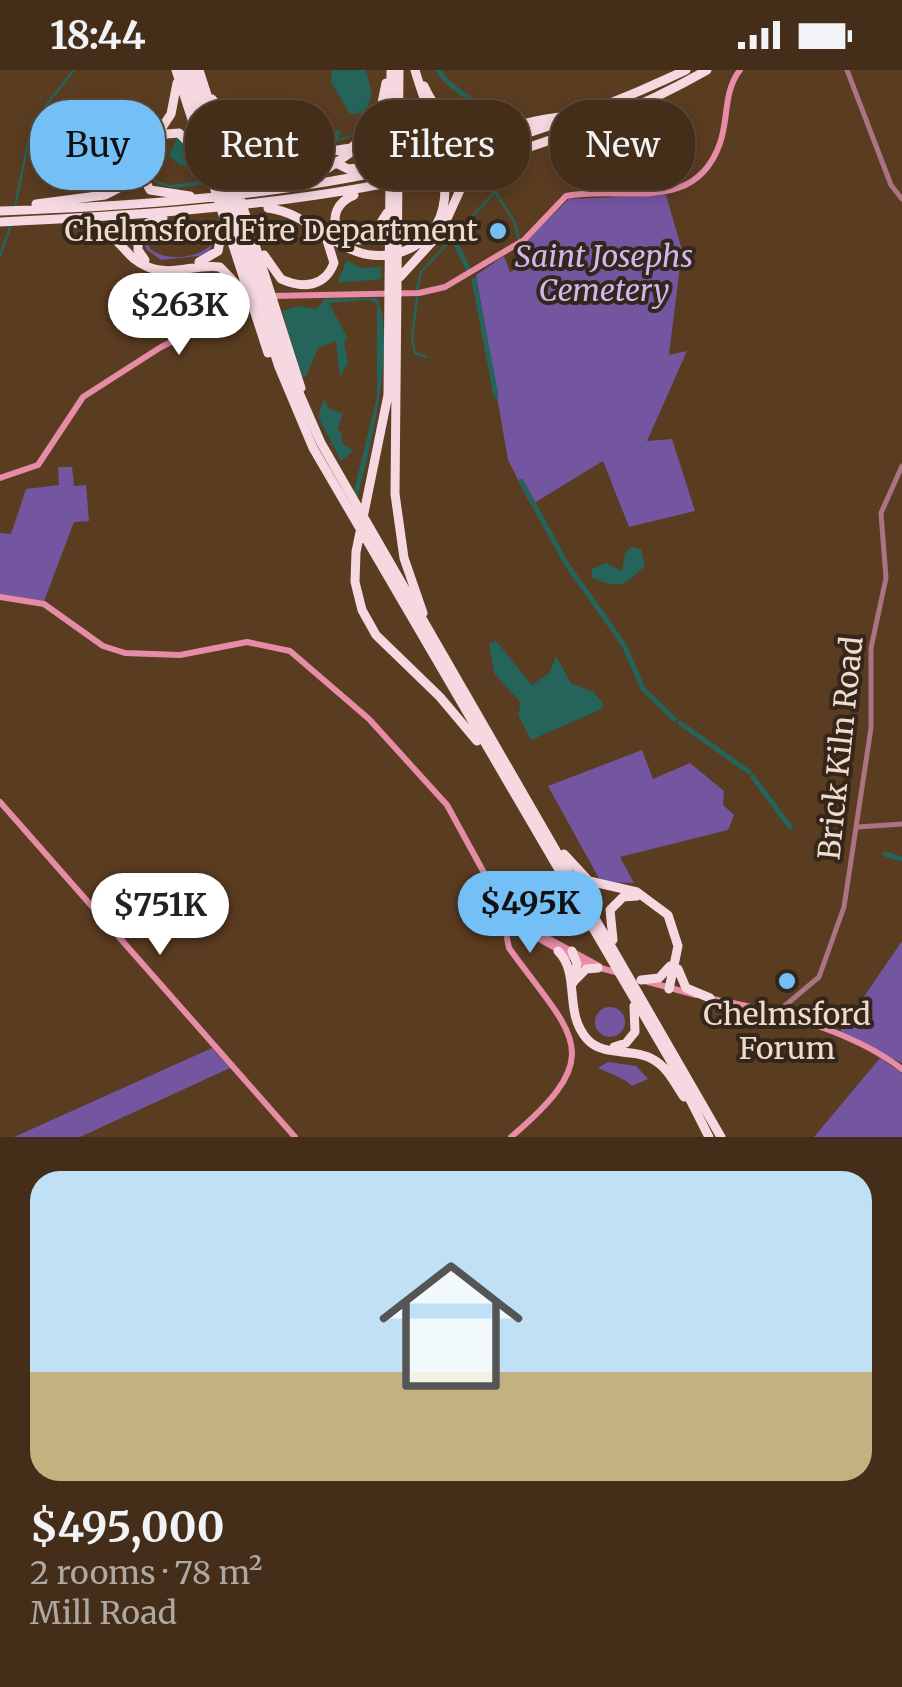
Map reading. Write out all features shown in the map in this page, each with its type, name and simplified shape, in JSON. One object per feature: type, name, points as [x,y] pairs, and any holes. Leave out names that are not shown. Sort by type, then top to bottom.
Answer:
[{"type":"highway","points":[[178,70],[214,202],[222,242],[209,260],[164,266],[150,263],[138,252],[137,238],[148,223],[214,202]]},
{"type":"highway","points":[[9,213],[36,204],[104,195],[123,186],[173,112],[178,70]]},
{"type":"highway","points":[[178,70],[279,367],[318,456]]},
{"type":"highway","points":[[197,70],[215,100]]},
{"type":"highway","points":[[197,70],[207,100]]},
{"type":"highway","points":[[197,70],[286,366],[316,434],[708,1137]]},
{"type":"highway","points":[[384,100],[393,70]]},
{"type":"highway","points":[[393,70],[393,100]]},
{"type":"highway","points":[[247,201],[286,212],[364,254],[409,249],[424,239],[440,217],[444,175],[417,70]]},
{"type":"highway","points":[[417,70],[438,110],[468,129],[502,130],[550,119]]},
{"type":"highway","points":[[52,219],[247,201],[377,181],[490,152],[598,114],[699,70]]},
{"type":"highway","points":[[640,100],[707,70]]},
{"type":"highway","points":[[247,201],[472,151],[586,113],[681,72]]},
{"type":"highway","points":[[606,100],[681,72]]},
{"type":"highway","points":[[214,202],[158,194],[144,182],[145,159],[164,135],[176,133],[192,142],[214,202],[267,350]]},
{"type":"highway","points":[[452,672],[419,602],[399,531],[393,293],[406,266],[442,232],[467,177],[484,164],[550,139]]},
{"type":"highway","points":[[334,166],[354,148]]},
{"type":"highway","points":[[398,186],[385,222],[376,234],[354,241],[338,232],[334,218],[343,200],[398,186]]},
{"type":"highway","points":[[241,190],[272,270],[295,284],[321,282],[334,266],[332,245],[315,226]]},
{"type":"highway","points":[[247,201],[260,190]]},
{"type":"highway","points":[[247,201],[265,190]]},
{"type":"highway","points":[[9,213],[247,201],[358,190]]},
{"type":"highway","points":[[398,190],[387,405],[358,544],[355,582],[368,622],[456,714],[584,878],[601,886],[637,892],[666,912],[677,935],[669,988]]},
{"type":"highway","points":[[36,204],[192,196]]},
{"type":"highway","points":[[247,201],[316,434]]},
{"type":"highway","points":[[9,213],[107,230],[151,268],[225,269],[240,286],[318,456],[621,961],[721,1137]]},
{"type":"highway","points":[[621,961],[608,918],[614,904],[634,896],[655,906],[669,923],[675,944],[673,964],[683,985],[710,998]]},
{"type":"highway","points":[[558,951],[568,962],[574,1007],[584,1030],[596,1043],[614,1047],[630,1040],[636,1028],[635,1008],[623,980]]},
{"type":"highway","points":[[578,957],[571,981],[572,1011],[587,1039],[601,1049],[637,1053],[662,1065],[708,1137]]},
{"type":"highway","points":[[641,980],[660,978],[673,964]]},
{"type":"highway","points":[[571,981],[586,970],[598,968]]},
{"type":"main road","points":[[0,478],[38,465],[83,397],[161,347],[241,306],[279,294],[433,290],[464,278],[515,246],[566,196],[660,193],[685,188],[718,151],[728,94],[740,70]]},
{"type":"main road","points":[[0,598],[44,604],[103,646],[125,652],[180,656],[247,642],[290,651],[370,720],[438,794],[460,824],[495,892],[519,925],[558,951],[641,980],[774,1014],[878,1054],[902,1069]]},
{"type":"main road","points":[[0,802],[295,1137]]},
{"type":"main road","points":[[511,1137],[564,1084],[574,1054],[567,1032],[509,948],[507,938],[519,925]]},
{"type":"main road","points":[[519,925],[598,968],[609,970]]},
{"type":"street","points":[[847,70],[891,184],[902,199]]},
{"type":"street","name":"Brick Kiln Road","points":[[774,1014],[824,970],[844,907],[871,728],[870,658],[886,578],[881,513],[902,466]]},
{"type":"street","points":[[858,827],[902,824]]},
{"type":"green space","name":"Saint Josephs Cemetery","points":[[666,195],[682,250],[669,355],[687,351],[647,441],[672,439],[695,511],[629,527],[603,461],[531,505],[508,460],[476,275],[504,256],[510,272],[525,265],[523,244],[569,199]]},
{"type":"green space","points":[[162,230],[148,239],[150,249],[165,256],[200,253],[213,243],[207,255],[161,260],[146,249],[145,237],[151,231]]},
{"type":"green space","points":[[58,467],[72,467],[74,486],[86,485],[89,521],[74,522],[44,601],[0,595],[0,533],[11,534],[26,489],[59,485]]},
{"type":"green space","points":[[642,750],[653,779],[690,763],[724,791],[723,805],[734,815],[728,830],[620,857],[634,883],[601,882],[548,786]]},
{"type":"green space","points":[[902,941],[902,1063],[839,1033]]},
{"type":"green space","points":[[610,1007],[621,1011],[625,1022],[621,1033],[610,1037],[599,1033],[595,1022],[599,1011]]},
{"type":"green space","points":[[212,1048],[230,1068],[80,1137],[14,1137]]},
{"type":"green space","points":[[880,1058],[902,1073],[902,1137],[814,1137]]},
{"type":"green space","points":[[608,1062],[636,1066],[648,1079],[632,1086],[598,1068]]},
{"type":"water","points":[[332,70],[366,70],[372,95],[370,100],[354,100],[354,114],[350,114],[331,82]]},
{"type":"water","points":[[334,130],[341,130],[338,139],[354,134],[347,139],[334,142]]},
{"type":"water","points":[[178,136],[185,142],[185,166],[169,156]]},
{"type":"water","points":[[347,260],[361,268],[381,267],[381,279],[337,283]]},
{"type":"water","points":[[377,298],[384,340],[383,367],[357,498],[354,491],[377,396],[377,304],[369,300],[329,303],[347,337],[344,343],[348,363],[340,377],[336,341],[318,348],[306,376],[302,376],[282,311],[298,306],[316,309],[325,299]]},
{"type":"water","points":[[324,399],[328,408],[343,414],[337,430],[341,432],[342,443],[353,451],[341,461],[318,417]]},
{"type":"water","points":[[632,547],[641,549],[645,566],[632,578],[622,584],[610,584],[592,578],[592,569],[606,563],[622,571],[625,553]]},
{"type":"water","points":[[496,641],[532,685],[550,672],[556,656],[571,683],[593,692],[603,703],[602,709],[531,740],[518,715],[521,703],[494,673],[489,643]]},
{"type":"waterway","points":[[15,207],[32,123],[74,70]]},
{"type":"waterway","points":[[438,70],[470,100]]},
{"type":"waterway","points":[[417,290],[421,272],[497,190]]},
{"type":"waterway","points":[[496,193],[514,221],[519,239]]},
{"type":"waterway","points":[[0,256],[11,225]]},
{"type":"waterway","points":[[453,238],[468,269]]},
{"type":"waterway","points":[[474,280],[496,396]]},
{"type":"waterway","points":[[417,297],[412,339],[415,353],[426,357]]},
{"type":"waterway","points":[[521,481],[566,563],[624,645],[643,689],[674,719]]},
{"type":"waterway","points":[[680,723],[749,772]]},
{"type":"waterway","points":[[753,777],[790,827]]},
{"type":"waterway","points":[[885,854],[902,859]]},
{"type":"place","name":"Chelmsford Fire Department","points":[[498,231]]},
{"type":"place","name":"Chelmsford Forum","points":[[787,981]]}]
